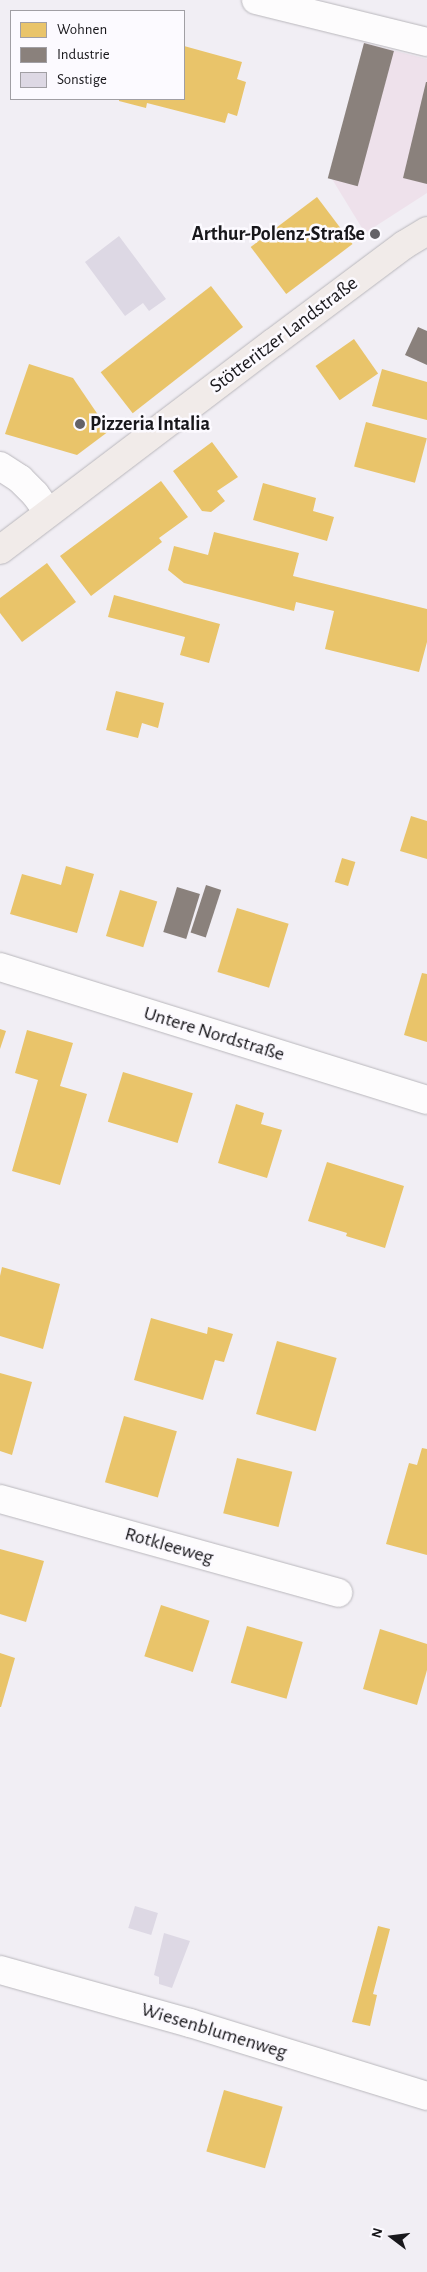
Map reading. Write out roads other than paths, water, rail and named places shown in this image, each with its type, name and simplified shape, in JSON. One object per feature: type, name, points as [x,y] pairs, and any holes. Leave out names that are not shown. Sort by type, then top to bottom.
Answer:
[{"type":"main road","name":"Stötteritzer Landstraße","points":[[0,550],[280,337],[404,245],[427,231]]},
{"type":"street","points":[[256,0],[427,42]]},
{"type":"street","points":[[0,466],[20,479],[35,494],[48,512]]},
{"type":"street","name":"Untere Nordstraße","points":[[0,967],[427,1100]]},
{"type":"street","name":"Rotkleeweg","points":[[0,1498],[338,1593]]},
{"type":"street","name":"Wiesenblumenweg","points":[[0,1970],[190,2023],[427,2096]]},
{"type":"place","name":"Arthur-Polenz-Straße","points":[[375,234]]},
{"type":"place","name":"Pizzeria Intalia","points":[[80,424]]}]
